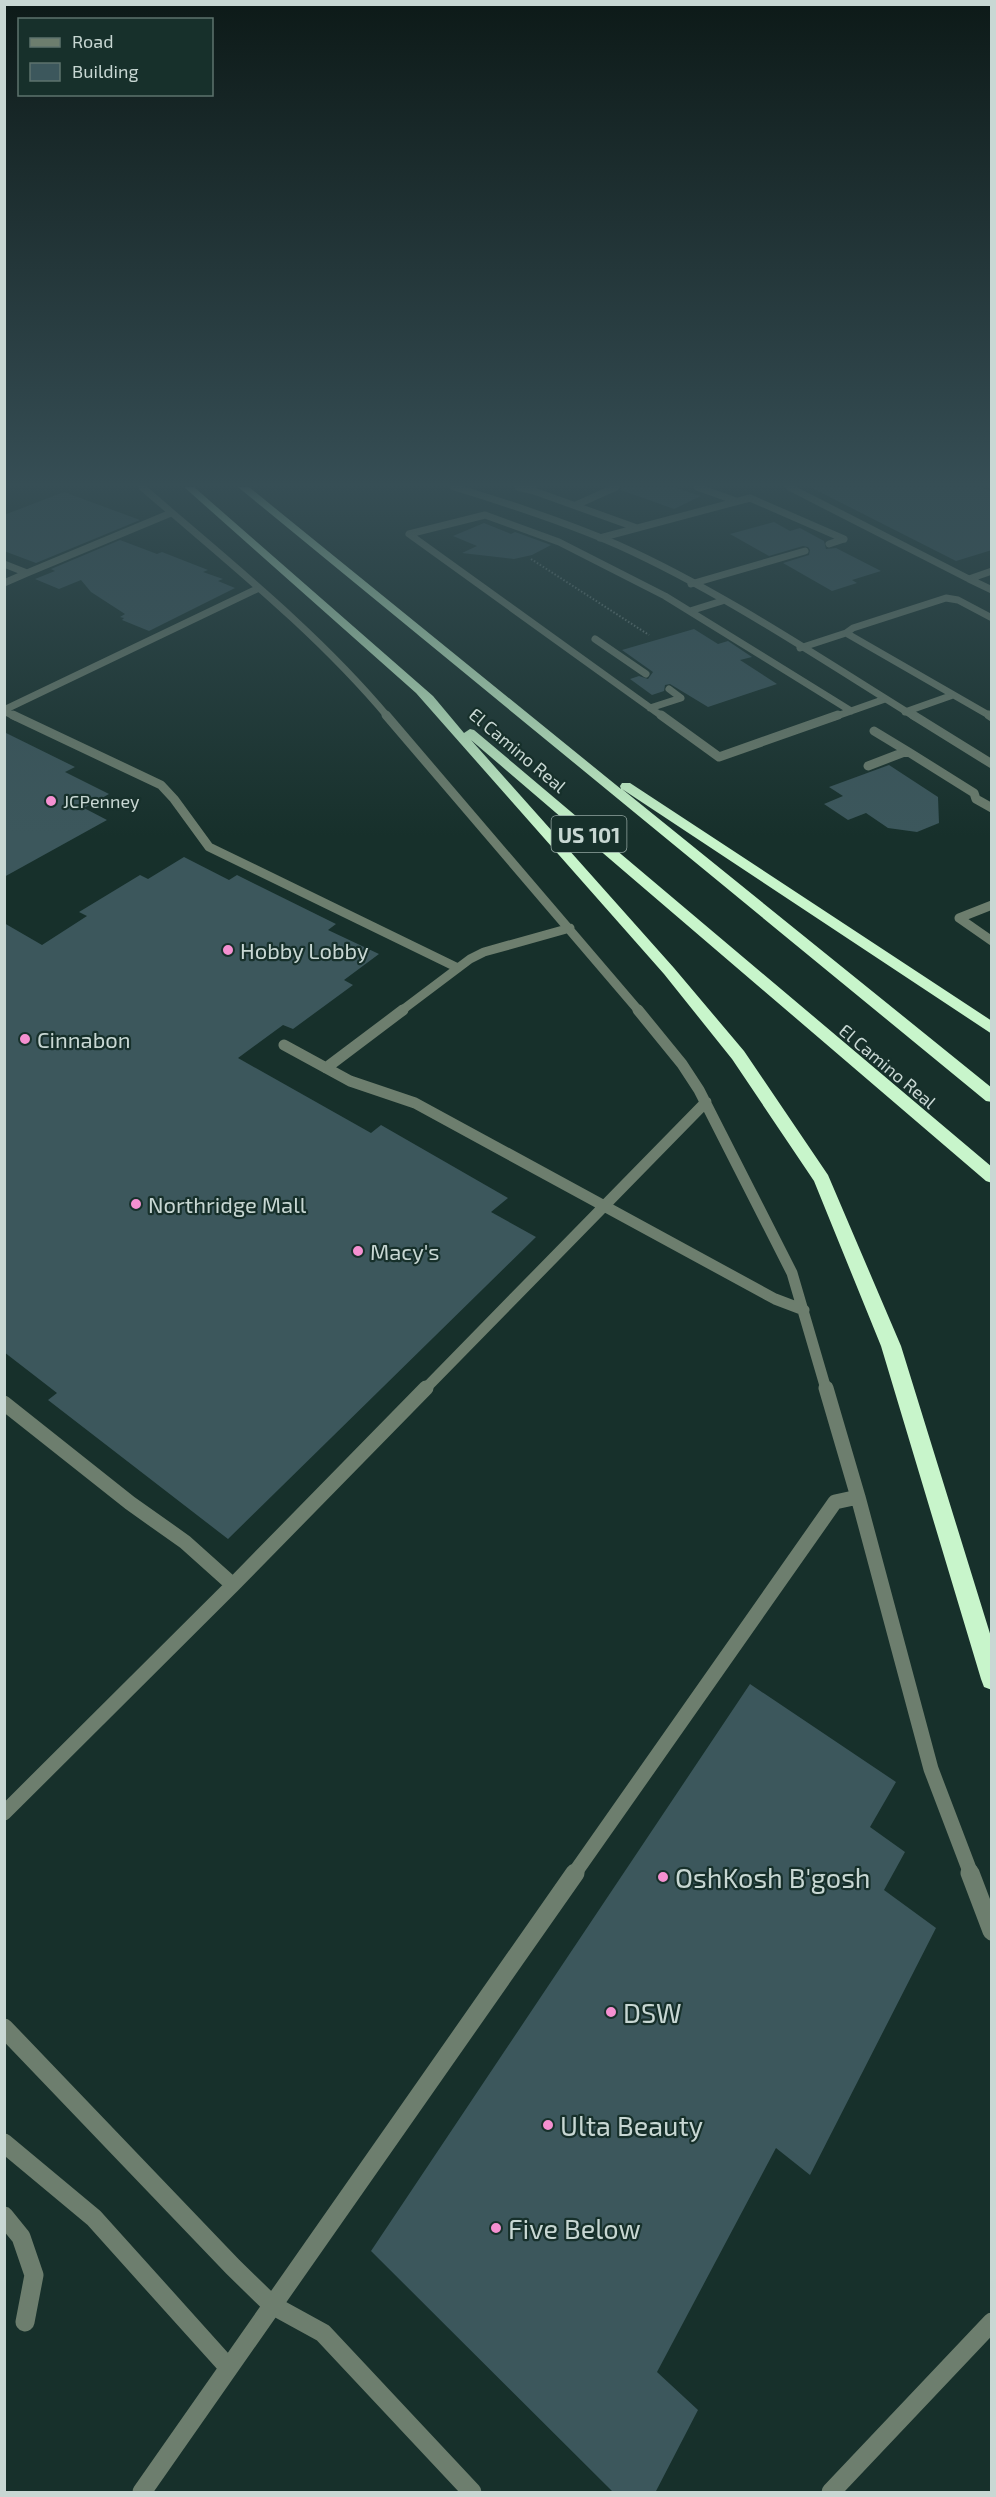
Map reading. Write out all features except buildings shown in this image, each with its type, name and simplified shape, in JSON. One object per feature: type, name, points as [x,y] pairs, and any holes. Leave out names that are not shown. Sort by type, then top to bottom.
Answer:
[{"type":"highway","name":"El Camino Real","points":[[322,604],[992,1177]]},
{"type":"highway","name":"El Camino Real","points":[[386,604],[992,1097]]},
{"type":"highway","points":[[420,690],[669,971],[738,1055],[822,1179],[891,1346],[992,1679]]},
{"type":"highway","points":[[544,732],[872,947],[992,1029]]},
{"type":"street","points":[[4,710],[226,604]]},
{"type":"street","points":[[274,604],[370,696],[501,852],[570,928],[682,1064],[706,1102],[792,1273],[858,1497],[931,1769],[992,1931]]},
{"type":"street","points":[[506,604],[719,757],[885,699]]},
{"type":"street","points":[[676,604],[851,711]]},
{"type":"street","points":[[690,611],[717,604]]},
{"type":"street","points":[[725,604],[992,764]]},
{"type":"street","points":[[800,648],[929,604]]},
{"type":"street","points":[[965,604],[992,618]]},
{"type":"street","points":[[846,633],[992,717]]},
{"type":"street","points":[[595,639],[646,674]]},
{"type":"street","points":[[650,708],[681,698],[669,689]]},
{"type":"street","points":[[905,712],[953,695]]},
{"type":"street","points":[[4,710],[161,785],[172,794],[196,834],[209,847],[458,968]]},
{"type":"street","points":[[874,731],[974,793],[976,799],[992,808]]},
{"type":"street","points":[[868,766],[907,751]]},
{"type":"street","points":[[992,904],[959,918],[992,941]]},
{"type":"street","points":[[326,1068],[458,968],[484,952],[570,928]]},
{"type":"street","points":[[284,1045],[350,1081],[415,1103],[775,1299],[804,1310]]},
{"type":"street","points":[[4,1813],[232,1585],[706,1102]]},
{"type":"street","points":[[4,1403],[130,1503],[184,1542],[232,1585]]},
{"type":"street","points":[[142,2493],[835,1502],[858,1497]]},
{"type":"street","points":[[4,2028],[272,2306],[323,2334],[472,2493]]},
{"type":"street","points":[[4,2143],[94,2218],[228,2367]]},
{"type":"street","points":[[4,2216],[21,2237],[34,2275],[25,2322]]},
{"type":"street","points":[[831,2493],[992,2322]]},
{"type":"path","points":[[600,604],[649,635]]},
{"type":"place","name":"JCPenney","points":[[51,801]]},
{"type":"place","name":"Hobby Lobby","points":[[228,950]]},
{"type":"place","name":"Cinnabon","points":[[25,1039]]},
{"type":"place","name":"Northridge Mall","points":[[136,1204]]},
{"type":"place","name":"Macy's","points":[[358,1251]]},
{"type":"place","name":"OshKosh B'gosh","points":[[663,1877]]},
{"type":"place","name":"DSW","points":[[611,2012]]},
{"type":"place","name":"Ulta Beauty","points":[[548,2125]]},
{"type":"place","name":"Five Below","points":[[496,2228]]}]
